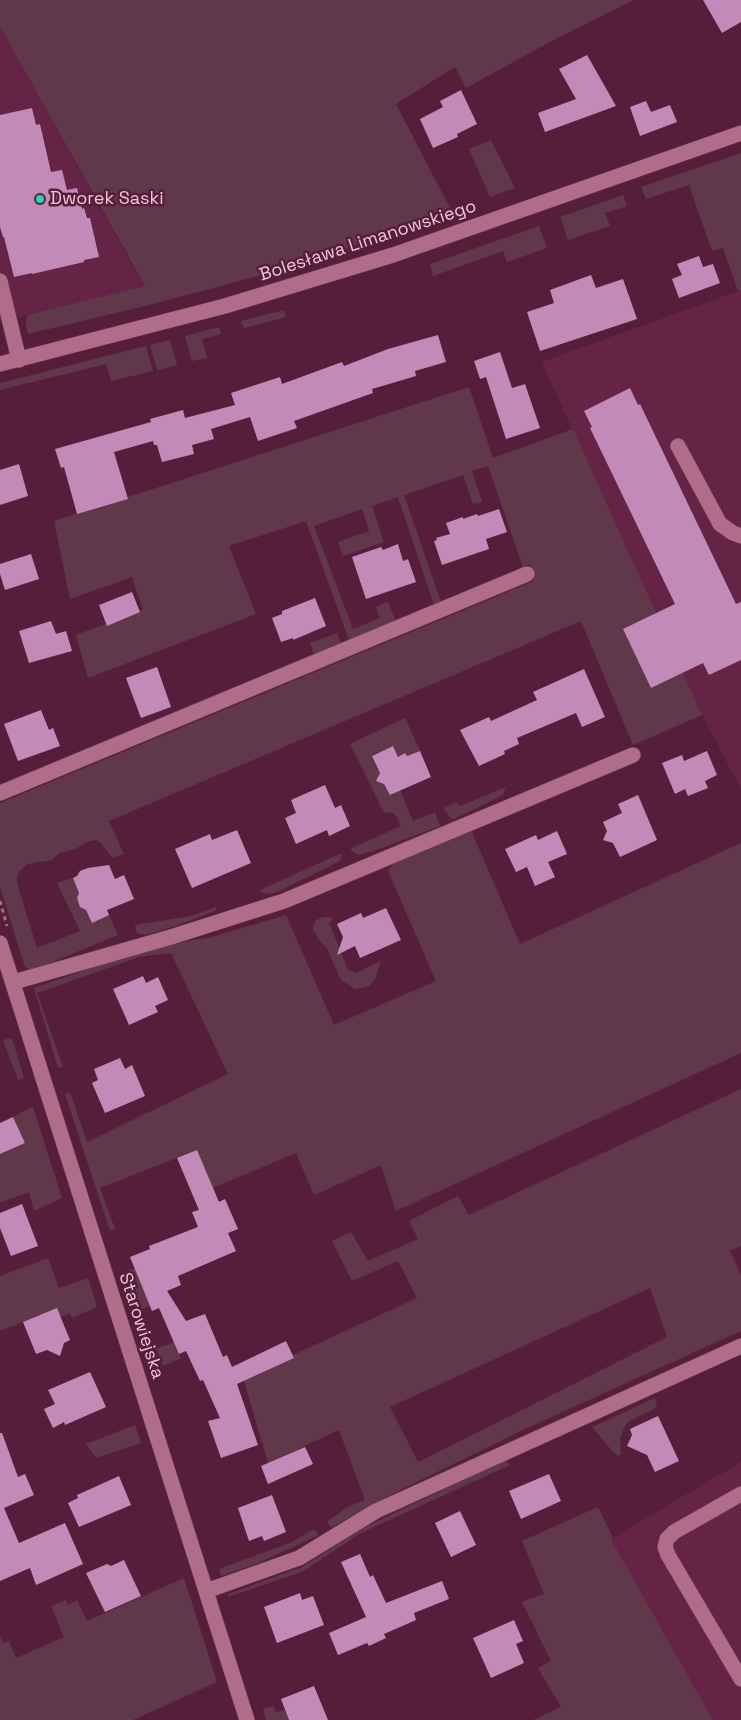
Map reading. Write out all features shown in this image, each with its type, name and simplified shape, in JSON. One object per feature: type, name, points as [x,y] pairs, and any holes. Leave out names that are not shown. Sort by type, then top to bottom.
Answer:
[{"type":"street","name":"Bolesława Limanowskiego","points":[[0,364],[225,306],[393,255],[741,133]]},
{"type":"street","points":[[0,281],[19,360]]},
{"type":"street","points":[[678,446],[720,524],[741,536]]},
{"type":"street","points":[[0,793],[527,574]]},
{"type":"street","points":[[14,982],[284,901],[632,755]]},
{"type":"street","name":"Starowiejska","points":[[0,943],[14,982],[247,1720]]},
{"type":"street","points":[[206,1590],[299,1558],[376,1512],[741,1346]]},
{"type":"street","points":[[741,1494],[674,1532],[667,1539],[664,1546],[741,1679]]},
{"type":"shaded area","points":[[0,0],[633,0],[557,38],[466,88],[455,67],[396,104],[452,212],[299,265],[153,304],[28,334],[26,325],[27,315],[145,286],[0,27]]},
{"type":"shaded area","points":[[0,27],[138,276],[145,286],[0,322]]},
{"type":"shaded area","points":[[491,140],[515,188],[490,197],[469,149]]},
{"type":"shaded area","points":[[741,153],[741,290],[738,291],[723,248],[712,251],[689,185],[646,199],[641,187]]},
{"type":"shaded area","points":[[623,195],[627,206],[605,213],[610,226],[568,240],[560,217]]},
{"type":"shaded area","points":[[539,226],[547,248],[507,262],[503,251],[433,276],[430,264]]},
{"type":"shaded area","points":[[741,290],[741,789],[697,705],[542,362]]},
{"type":"shaded area","points":[[284,310],[286,317],[244,328],[241,321]]},
{"type":"shaded area","points":[[219,327],[221,334],[202,339],[207,358],[192,361],[185,336]]},
{"type":"shaded area","points":[[170,340],[177,365],[157,370],[150,345]]},
{"type":"shaded area","points":[[146,346],[153,371],[111,381],[106,364],[0,390],[0,383]]},
{"type":"shaded area","points":[[469,387],[493,458],[573,429],[702,715],[633,745],[581,621],[109,821],[124,854],[112,858],[101,843],[96,840],[86,842],[76,849],[59,853],[52,860],[27,864],[19,872],[17,883],[37,948],[80,931],[57,883],[73,878],[79,893],[77,898],[80,907],[86,910],[92,922],[109,915],[118,935],[33,970],[27,968],[24,964],[0,887],[0,803],[534,581],[529,564],[523,567],[488,466],[472,471],[482,502],[473,504],[463,475],[404,495],[441,602],[434,605],[398,497],[372,506],[384,542],[343,556],[338,542],[369,531],[362,509],[314,526],[353,629],[380,618],[376,607],[388,602],[396,621],[349,640],[306,521],[229,546],[256,614],[88,678],[76,635],[143,610],[132,577],[70,599],[54,521]]},
{"type":"shaded area","points":[[337,633],[341,643],[314,654],[310,643]]},
{"type":"shaded area","points":[[405,718],[420,751],[407,756],[405,753],[398,757],[393,746],[372,755],[380,773],[378,777],[390,795],[400,790],[413,821],[435,812],[440,826],[358,855],[350,849],[401,826],[398,818],[392,812],[385,813],[383,811],[350,744]]},
{"type":"shaded area","points":[[506,787],[503,795],[452,820],[444,808],[457,802],[460,806]]},
{"type":"shaded area","points":[[471,830],[520,944],[741,843],[741,1053],[396,1211],[381,1165],[314,1195],[296,1153],[213,1188],[197,1150],[100,1188],[115,1229],[110,1231],[65,1094],[70,1092],[87,1142],[228,1074],[171,953],[139,957],[37,993],[63,1067],[58,1068],[34,988],[152,947],[212,937],[286,915],[334,1025],[436,981],[388,871],[394,863]]},
{"type":"shaded area","points":[[342,853],[340,861],[277,892],[270,894],[263,893],[260,890]]},
{"type":"shaded area","points":[[216,907],[217,910],[176,926],[145,935],[137,933],[135,925],[191,916]]},
{"type":"shaded area","points":[[323,917],[331,917],[333,920],[329,922],[348,970],[357,973],[381,961],[375,979],[370,985],[355,989],[341,980],[326,946],[321,943],[313,929],[315,921]]},
{"type":"shaded area","points":[[12,1038],[24,1078],[18,1080],[3,1040]]},
{"type":"shaded area","points":[[741,1089],[741,1246],[730,1251],[741,1275],[741,1331],[523,1430],[388,1496],[331,1528],[327,1521],[350,1506],[365,1500],[339,1430],[268,1463],[244,1381],[294,1358],[293,1355],[417,1298],[398,1261],[352,1281],[332,1241],[351,1232],[368,1261],[418,1239],[409,1221],[458,1196],[469,1215]],"holes":[[[650,1288],[667,1337],[418,1462],[390,1407]]]},
{"type":"shaded area","points":[[33,1107],[62,1198],[34,1211],[29,1192],[0,1203],[0,1154],[25,1143],[13,1117]]},
{"type":"shaded area","points":[[48,1258],[59,1288],[88,1278],[97,1307],[72,1318],[70,1313],[60,1317],[56,1309],[0,1331],[0,1276]]},
{"type":"shaded area","points":[[135,1268],[150,1306],[136,1311],[123,1272]]},
{"type":"shaded area","points":[[174,1342],[181,1358],[163,1366],[156,1349]]},
{"type":"shaded area","points":[[655,1398],[657,1406],[654,1409],[629,1421],[624,1428],[620,1439],[621,1454],[618,1456],[592,1427]]},
{"type":"shaded area","points":[[135,1425],[141,1443],[96,1458],[86,1444]]},
{"type":"shaded area","points":[[505,1460],[510,1465],[361,1533],[304,1571],[228,1597],[228,1594],[302,1567],[361,1529]]},
{"type":"shaded area","points":[[741,1462],[741,1720],[713,1720],[611,1539]]},
{"type":"shaded area","points":[[598,1507],[613,1538],[611,1539],[713,1720],[533,1720],[561,1707],[538,1668],[551,1661],[522,1602],[544,1594],[522,1541]]},
{"type":"shaded area","points":[[314,1529],[319,1535],[258,1563],[221,1576],[219,1569],[292,1542]]},
{"type":"shaded area","points":[[184,1578],[217,1682],[133,1720],[0,1720],[0,1636],[3,1643],[9,1641],[16,1658],[64,1637],[51,1606],[66,1600],[68,1605],[77,1600],[87,1621]]},
{"type":"shaded area","points":[[273,1706],[276,1712],[285,1710],[289,1720],[266,1720],[263,1709]]},
{"type":"building","points":[[703,0],[741,0],[741,22],[722,33]]},
{"type":"building","points":[[587,55],[616,106],[545,132],[538,113],[576,99],[559,69]]},
{"type":"building","points":[[461,90],[477,124],[457,134],[458,137],[433,148],[420,119],[443,107],[440,101]]},
{"type":"building","points":[[646,101],[651,112],[670,105],[677,122],[640,136],[630,107]]},
{"type":"building","name":"Dworek Saski","points":[[32,108],[36,125],[40,124],[51,172],[62,170],[67,190],[77,188],[82,209],[84,208],[87,218],[90,218],[99,257],[14,277],[0,227],[0,115]]},
{"type":"building","points":[[699,256],[703,267],[713,264],[720,283],[679,298],[672,279],[682,275],[677,264]]},
{"type":"building","points":[[591,275],[596,288],[623,279],[637,319],[540,351],[527,312],[554,303],[550,290]]},
{"type":"building","points":[[438,335],[446,362],[415,371],[416,376],[372,389],[373,393],[294,421],[297,428],[258,441],[250,417],[211,429],[214,439],[192,445],[194,454],[162,462],[157,445],[154,445],[153,441],[114,452],[128,499],[77,514],[64,467],[61,468],[55,449],[151,422],[150,419],[183,410],[185,418],[235,405],[231,393],[280,377],[282,384],[342,362],[344,366],[388,349]]},
{"type":"building","points":[[500,352],[512,388],[525,384],[540,428],[506,439],[486,377],[480,379],[474,361]]},
{"type":"building","points":[[630,388],[638,405],[640,404],[736,604],[741,602],[741,660],[709,675],[703,663],[651,688],[623,629],[675,604],[590,428],[592,427],[584,411]]},
{"type":"building","points":[[19,464],[28,496],[0,505],[0,470]]},
{"type":"building","points":[[499,509],[507,532],[486,539],[489,549],[442,565],[434,541],[437,540],[436,538],[450,534],[446,523]]},
{"type":"building","points":[[398,544],[403,561],[408,559],[416,582],[366,599],[352,557],[381,547],[383,550]]},
{"type":"building","points":[[31,554],[39,579],[5,590],[0,574],[0,564]]},
{"type":"building","points":[[132,592],[140,612],[107,626],[99,605]]},
{"type":"building","points":[[315,598],[326,626],[293,640],[293,638],[281,642],[272,618],[282,614],[282,611]]},
{"type":"building","points":[[51,621],[56,634],[66,631],[72,651],[29,663],[19,631]]},
{"type":"building","points":[[157,667],[171,707],[141,718],[126,678]]},
{"type":"building","points":[[584,669],[605,717],[582,727],[576,713],[517,738],[519,744],[504,751],[505,754],[479,766],[460,730],[489,717],[491,721],[537,700],[533,692]]},
{"type":"building","points":[[41,710],[49,730],[53,728],[60,746],[18,761],[4,724]]},
{"type":"building","points":[[393,746],[398,757],[405,753],[407,756],[420,751],[431,777],[390,795],[384,784],[376,781],[380,773],[372,756]]},
{"type":"building","points":[[707,751],[717,775],[705,781],[708,788],[688,796],[685,789],[675,794],[662,763],[682,755],[684,761]]},
{"type":"building","points":[[325,785],[335,808],[341,805],[350,826],[329,836],[327,830],[296,844],[285,818],[296,813],[291,800]]},
{"type":"building","points":[[638,795],[657,840],[620,857],[613,843],[603,840],[607,831],[603,822],[622,813],[618,804]]},
{"type":"building","points":[[237,830],[251,863],[192,888],[175,849],[210,834],[212,840]]},
{"type":"building","points":[[557,831],[567,854],[548,862],[555,877],[535,886],[527,867],[516,872],[505,849],[536,835],[538,840]]},
{"type":"building","points":[[109,865],[115,879],[124,875],[134,899],[107,910],[109,915],[92,923],[86,910],[80,907],[77,898],[79,893],[73,878],[80,871],[88,868]]},
{"type":"building","points":[[386,908],[401,940],[360,958],[355,946],[337,955],[343,937],[337,924],[361,913],[363,918]]},
{"type":"building","points":[[143,976],[146,983],[158,977],[168,1000],[155,1006],[158,1012],[129,1025],[113,989]]},
{"type":"building","points":[[120,1058],[125,1069],[132,1065],[145,1096],[105,1113],[92,1083],[98,1080],[94,1069]]},
{"type":"building","points":[[13,1117],[25,1143],[0,1154],[0,1123]]},
{"type":"building","points":[[197,1150],[219,1202],[225,1199],[238,1229],[228,1233],[236,1251],[178,1276],[181,1285],[167,1291],[186,1321],[205,1314],[223,1357],[227,1355],[232,1367],[286,1341],[294,1358],[237,1384],[258,1445],[221,1458],[208,1421],[220,1418],[203,1380],[200,1381],[186,1351],[179,1354],[159,1308],[152,1311],[130,1257],[150,1249],[149,1246],[198,1227],[192,1212],[199,1210],[177,1158]]},
{"type":"building","points":[[22,1204],[38,1246],[11,1256],[0,1228],[0,1213]]},
{"type":"building","points":[[57,1308],[70,1340],[64,1343],[60,1356],[47,1350],[36,1354],[23,1322]]},
{"type":"building","points":[[90,1372],[106,1407],[65,1425],[64,1422],[53,1428],[44,1409],[55,1404],[48,1390]]},
{"type":"building","points":[[658,1416],[679,1461],[655,1472],[647,1455],[627,1446],[632,1435],[630,1429]]},
{"type":"building","points":[[0,1433],[2,1433],[18,1477],[25,1474],[34,1495],[4,1508],[19,1543],[65,1523],[83,1564],[36,1585],[30,1568],[0,1581]]},
{"type":"building","points":[[305,1447],[313,1464],[268,1484],[261,1466]]},
{"type":"building","points":[[549,1474],[561,1501],[521,1519],[509,1491]]},
{"type":"building","points":[[119,1476],[131,1505],[79,1527],[68,1503],[78,1498],[77,1495]]},
{"type":"building","points":[[272,1495],[286,1532],[264,1541],[262,1536],[249,1541],[238,1508]]},
{"type":"building","points":[[460,1511],[476,1545],[451,1557],[435,1523]]},
{"type":"building","points":[[360,1554],[370,1577],[373,1575],[386,1603],[442,1581],[449,1599],[414,1613],[416,1620],[384,1634],[386,1638],[369,1646],[367,1643],[338,1655],[329,1633],[366,1617],[341,1562]]},
{"type":"building","points":[[124,1560],[141,1596],[105,1612],[86,1573],[107,1564],[111,1566]]},
{"type":"building","points":[[300,1593],[302,1600],[313,1596],[324,1625],[277,1643],[264,1607]]},
{"type":"building","points":[[514,1620],[523,1641],[516,1644],[524,1663],[491,1678],[473,1638]]},
{"type":"building","points":[[314,1686],[328,1720],[289,1720],[281,1699]]},
{"type":"place","name":"Dworek Saski","points":[[40,199]]}]
